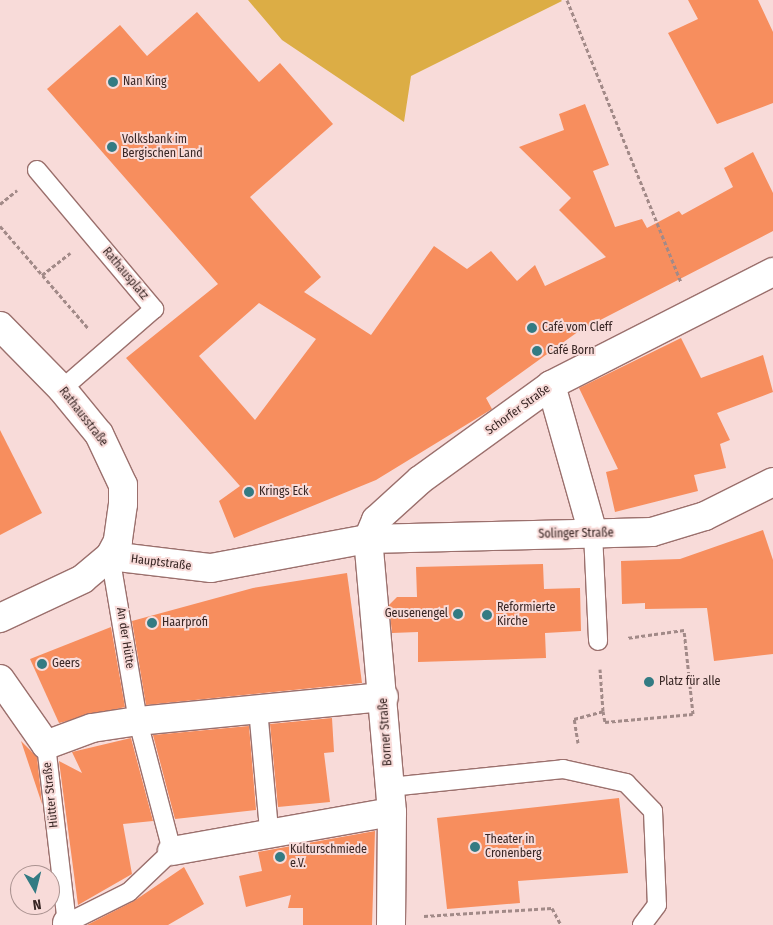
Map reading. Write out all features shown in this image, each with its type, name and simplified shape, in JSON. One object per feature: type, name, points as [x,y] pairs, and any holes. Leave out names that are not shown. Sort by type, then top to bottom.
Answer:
[{"type":"street","name":"Schorfer Straße","points":[[368,539],[376,520],[420,480],[551,386],[692,311],[773,272]]},
{"type":"street","name":"Rathausstraße","points":[[0,326],[62,388],[99,434],[122,485],[122,521],[110,556]]},
{"type":"street","points":[[551,386],[593,533]]},
{"type":"street","name":"Solinger Straße","points":[[368,539],[652,532],[705,516],[773,482]]},
{"type":"street","name":"Hauptstraße","points":[[110,556],[211,568],[368,539]]},
{"type":"street","name":"Borner Straße","points":[[368,539],[384,697],[391,800],[391,919]]},
{"type":"street","points":[[0,618],[83,579],[110,556]]},
{"type":"street","name":"Hütter Straße","points":[[0,679],[46,745]]},
{"type":"street","points":[[46,745],[92,728],[138,721],[384,697]]},
{"type":"street","points":[[172,851],[268,831],[391,800]]},
{"type":"lane","name":"Rathausplatz","points":[[37,170],[154,309],[62,388]]},
{"type":"lane","points":[[593,533],[598,642]]},
{"type":"lane","name":"An der Hütte","points":[[110,556],[138,721],[172,851]]},
{"type":"lane","points":[[258,709],[268,831]]},
{"type":"lane","name":"Hütter Straße","points":[[46,745],[68,924]]},
{"type":"lane","points":[[391,800],[564,770],[626,783],[652,811],[657,905],[642,925]]},
{"type":"lane","points":[[68,924],[129,892],[172,851]]},
{"type":"path","points":[[567,0],[692,311]]},
{"type":"path","points":[[0,204],[8,197]]},
{"type":"path","points":[[0,226],[107,350]]},
{"type":"path","points":[[42,275],[54,266]]},
{"type":"path","points":[[684,630],[693,714],[605,722],[598,642],[684,630]]},
{"type":"path","points":[[583,718],[603,711]]},
{"type":"path","points":[[391,919],[552,908],[561,925]]},
{"type":"shaded area","points":[[248,0],[562,1],[411,76],[404,122],[282,40]]},
{"type":"building","points":[[688,0],[758,0],[773,32],[773,103],[717,124],[668,33],[698,19]]},
{"type":"building","points":[[197,12],[259,82],[280,63],[333,124],[250,197],[321,277],[304,292],[371,335],[434,246],[467,269],[491,251],[517,281],[535,265],[545,286],[606,257],[559,210],[571,198],[519,147],[564,130],[559,114],[585,104],[609,165],[593,171],[615,227],[642,219],[647,228],[679,211],[682,215],[733,187],[724,168],[753,152],[773,193],[773,231],[579,331],[486,398],[492,409],[376,480],[234,538],[219,501],[240,486],[126,358],[218,284],[47,89],[120,25],[147,56]],"holes":[[[259,303],[316,339],[255,420],[199,356]]]},
{"type":"building","points":[[681,338],[701,378],[763,355],[773,392],[717,413],[730,440],[720,444],[726,468],[694,475],[698,491],[615,512],[606,472],[618,469],[579,388]]},
{"type":"building","points":[[0,430],[42,513],[0,535]]},
{"type":"building","points":[[763,530],[773,560],[773,654],[714,661],[707,608],[645,609],[645,603],[622,604],[621,561],[680,559]]},
{"type":"building","name":"Reformierte Kirche","points":[[543,564],[544,589],[580,588],[581,631],[545,633],[546,658],[418,662],[418,632],[392,633],[389,605],[397,597],[417,597],[416,567]]},
{"type":"building","points":[[347,573],[362,683],[146,705],[132,621],[253,588]]},
{"type":"building","points":[[111,627],[125,707],[59,723],[30,659]]},
{"type":"building","points":[[332,718],[334,752],[324,753],[330,802],[278,807],[270,724]]},
{"type":"building","points":[[249,726],[256,810],[175,819],[153,735]]},
{"type":"building","points":[[131,738],[153,821],[123,824],[132,874],[78,905],[59,761],[82,773],[72,752]]},
{"type":"building","points":[[21,741],[37,757],[42,804]]},
{"type":"building","points":[[619,798],[628,873],[518,881],[520,903],[447,909],[437,818]]},
{"type":"building","points":[[375,831],[372,925],[303,925],[303,908],[288,908],[291,895],[246,907],[239,876],[262,871],[258,852]]},
{"type":"building","points":[[184,867],[204,904],[168,925],[87,925],[134,901]]},
{"type":"place","name":"Nan King","points":[[113,82]]},
{"type":"place","name":"Volksbank im Bergischen Land","points":[[112,147]]},
{"type":"place","name":"Café vom Cleff","points":[[532,328]]},
{"type":"place","name":"Café Born","points":[[537,351]]},
{"type":"place","name":"Krings Eck","points":[[249,492]]},
{"type":"place","name":"Geusenengel","points":[[458,614]]},
{"type":"place","name":"Reformierte Kirche","points":[[487,615]]},
{"type":"place","name":"Haarprofi","points":[[152,623]]},
{"type":"place","name":"Geers","points":[[42,664]]},
{"type":"place","name":"Platz für alle","points":[[649,682]]},
{"type":"place","name":"Theater in Cronenberg","points":[[475,847]]},
{"type":"place","name":"Kulturschmiede e.V.","points":[[280,857]]}]
